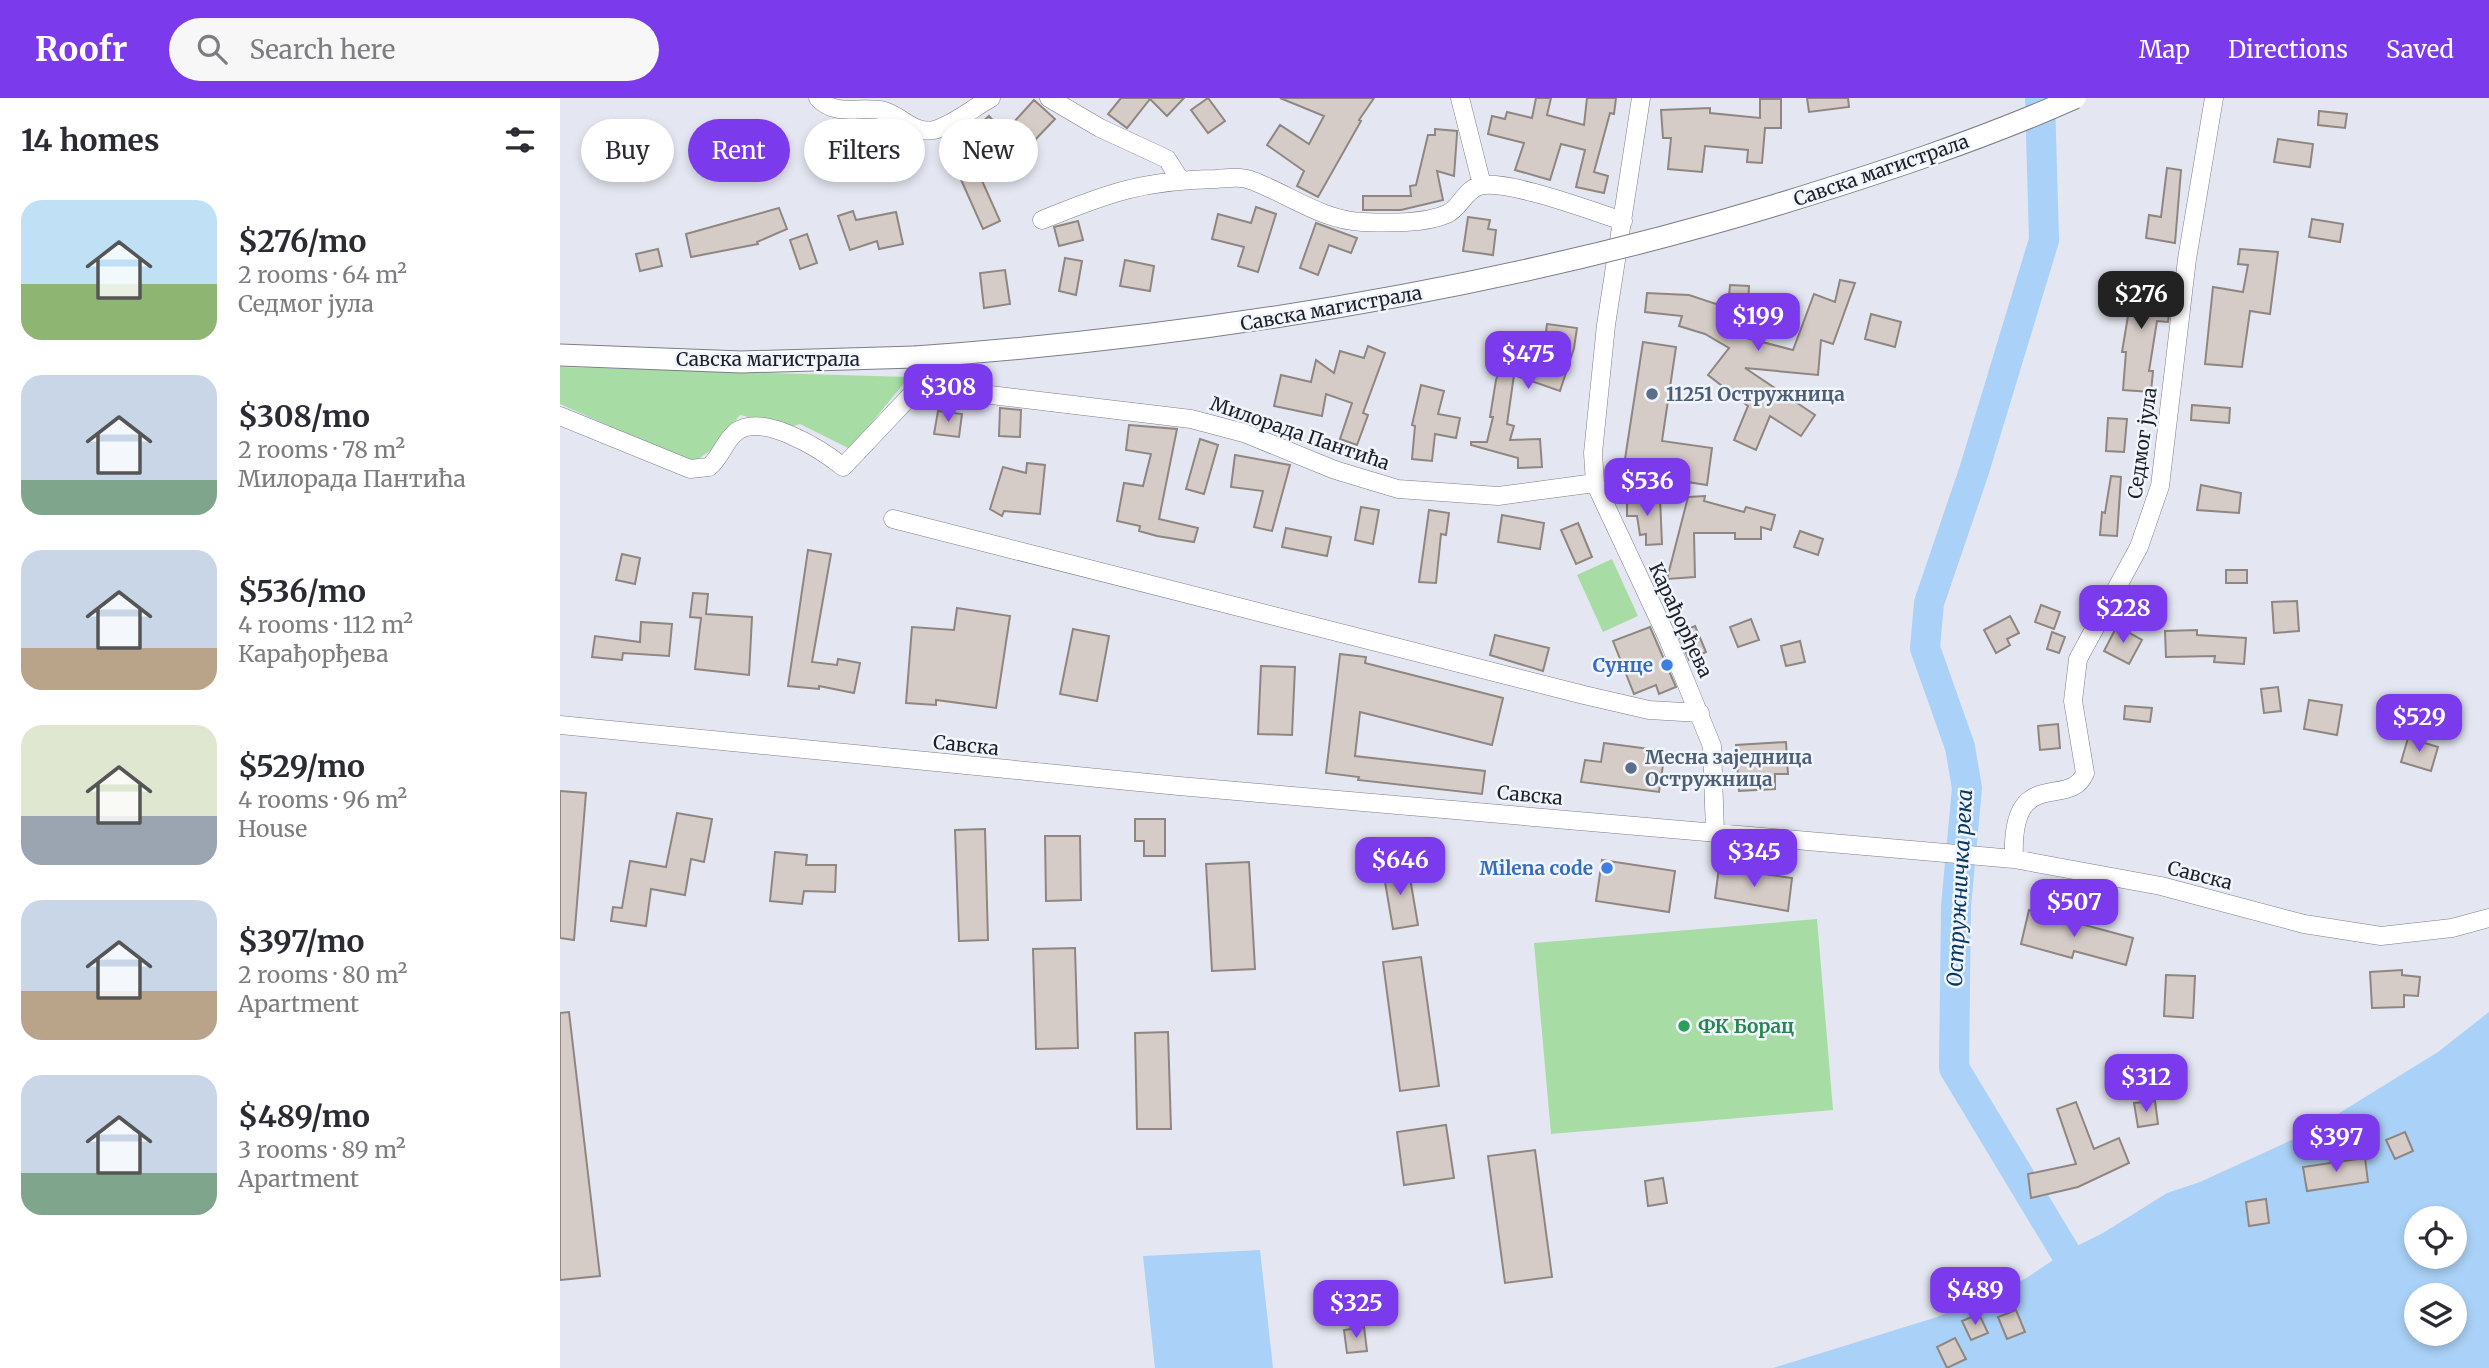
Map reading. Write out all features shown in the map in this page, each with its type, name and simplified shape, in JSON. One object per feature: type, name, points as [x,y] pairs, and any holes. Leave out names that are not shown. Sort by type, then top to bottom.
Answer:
[{"type":"main road","name":"Савска магистрала","points":[[560,355],[741,362],[915,357],[1047,348],[1302,315],[1503,276],[1724,221],[1910,162],[2075,98]]},
{"type":"street","points":[[818,98],[830,108],[839,110],[886,111],[920,130],[943,126],[991,98]]},
{"type":"street","points":[[1049,98],[1100,128],[1167,159],[1178,178]]},
{"type":"street","points":[[1460,98],[1482,185]]},
{"type":"street","name":"Карађорђева","points":[[1641,98],[1596,410],[1593,453],[1595,483],[1700,713],[1712,746],[1715,832]]},
{"type":"street","name":"Седмог јула","points":[[2014,859],[2015,827],[2027,801],[2043,793],[2076,786],[2085,773],[2073,701],[2078,659],[2139,547],[2154,510],[2160,486],[2187,259],[2214,98]]},
{"type":"street","points":[[1042,220],[1123,188],[1178,178],[1244,178],[1316,211],[1342,219],[1368,222],[1405,221],[1447,213],[1470,191],[1482,185],[1526,191],[1623,221]]},
{"type":"street","name":"Милорада Пантића","points":[[560,416],[690,469],[709,467],[737,432],[755,426],[796,438],[842,467],[914,393],[932,388],[1191,419],[1244,433],[1335,470],[1398,489],[1498,496],[1595,483]]},
{"type":"street","points":[[892,519],[1597,698],[1649,710],[1700,713]]},
{"type":"street","name":"Савска","points":[[560,725],[1152,784],[2014,859],[2161,886],[2340,931],[2381,936],[2417,933],[2489,918]]},
{"type":"green space","points":[[560,367],[909,377],[850,449],[800,424],[790,427],[740,415],[713,449],[692,463],[560,404]]},
{"type":"green space","points":[[1612,559],[1638,616],[1603,632],[1577,575]]},
{"type":"green space","name":"ФК Борац","points":[[1817,919],[1833,1110],[1551,1134],[1534,943]]},
{"type":"water","points":[[2489,1012],[2489,1368],[1773,1368],[1937,1317],[2025,1279],[2065,1252],[2103,1233],[2167,1193],[2200,1182],[2307,1133],[2438,1052]]},
{"type":"water","points":[[1260,1250],[1273,1368],[1155,1368],[1143,1256]]},
{"type":"building","points":[[1121,98],[1184,98],[1167,116],[1150,99],[1127,128],[1108,114]]},
{"type":"building","points":[[1208,98],[1225,121],[1208,133],[1191,110]]},
{"type":"building","points":[[1280,98],[1374,98],[1359,120],[1361,121],[1318,197],[1297,186],[1304,171],[1267,145],[1280,125],[1309,144],[1324,116]]},
{"type":"building","points":[[1536,98],[1551,98],[1547,115],[1584,125],[1587,98],[1616,98],[1614,114],[1610,113],[1594,172],[1608,176],[1604,193],[1576,187],[1585,150],[1561,144],[1550,180],[1515,170],[1524,143],[1488,134],[1492,116],[1505,119],[1507,112],[1532,118]]},
{"type":"building","points":[[1807,98],[1848,98],[1849,107],[1809,112]]},
{"type":"building","points":[[1760,99],[1781,99],[1781,128],[1765,128],[1762,163],[1747,162],[1748,150],[1705,146],[1702,172],[1668,169],[1671,138],[1663,138],[1661,110],[1710,108],[1710,113],[1760,118]]},
{"type":"building","points":[[1034,100],[1055,119],[1038,137],[1038,119],[1017,119]]},
{"type":"building","points":[[2319,111],[2347,114],[2345,128],[2318,125]]},
{"type":"building","points":[[1435,129],[1457,131],[1454,176],[1437,171],[1443,200],[1401,210],[1363,210],[1363,196],[1411,196],[1410,186],[1416,185],[1428,135],[1435,135]]},
{"type":"building","points":[[2278,139],[2313,144],[2310,167],[2274,162]]},
{"type":"building","points":[[2167,168],[2181,170],[2175,243],[2146,238],[2149,215],[2161,217]]},
{"type":"building","points":[[962,182],[983,182],[1000,221],[983,229]]},
{"type":"building","points":[[1256,207],[1276,214],[1258,272],[1238,266],[1244,247],[1212,239],[1218,214],[1251,223]]},
{"type":"building","points":[[779,208],[787,229],[757,242],[758,244],[691,257],[686,234]]},
{"type":"building","points":[[853,211],[856,220],[896,212],[903,244],[879,249],[877,241],[850,250],[838,216]]},
{"type":"building","points":[[1468,217],[1490,220],[1488,229],[1496,230],[1493,255],[1463,251]]},
{"type":"building","points":[[2312,219],[2343,224],[2340,242],[2309,237]]},
{"type":"building","points":[[1078,221],[1083,240],[1059,246],[1054,227]]},
{"type":"building","points":[[1316,223],[1357,238],[1351,253],[1329,245],[1318,275],[1300,268]]},
{"type":"building","points":[[807,234],[817,263],[800,269],[790,240]]},
{"type":"building","points":[[658,249],[662,266],[640,271],[636,254]]},
{"type":"building","points":[[2240,249],[2278,252],[2270,314],[2250,311],[2242,367],[2205,364],[2213,287],[2243,292],[2248,265],[2238,264]]},
{"type":"building","points":[[1065,258],[1082,261],[1076,295],[1059,291]]},
{"type":"building","points":[[1125,260],[1154,266],[1150,291],[1120,286]]},
{"type":"building","points":[[1005,270],[1010,304],[984,308],[980,273]]},
{"type":"building","points":[[1840,280],[1855,283],[1833,344],[1821,340],[1818,375],[1745,368],[1815,415],[1801,436],[1770,416],[1756,450],[1734,440],[1748,406],[1708,375],[1729,348],[1705,334],[1679,326],[1682,316],[1645,312],[1647,293],[1689,295],[1728,308],[1730,285],[1749,286],[1747,323],[1739,336],[1793,350],[1814,294],[1835,302]]},
{"type":"building","points":[[2121,283],[2172,291],[2168,322],[2157,321],[2149,371],[2153,371],[2151,392],[2123,390],[2126,352],[2122,352],[2128,316],[2117,314]]},
{"type":"building","points":[[1871,314],[1901,322],[1895,347],[1865,339]]},
{"type":"building","points":[[1547,324],[1577,328],[1574,348],[1560,391],[1514,375],[1507,424],[1514,426],[1510,440],[1540,439],[1542,467],[1518,468],[1518,458],[1471,445],[1471,442],[1487,442],[1493,417],[1490,417],[1496,380],[1508,346],[1543,356]]},
{"type":"building","name":"11251 Остружница","points":[[1643,342],[1676,347],[1662,441],[1712,448],[1707,485],[1623,472]]},
{"type":"building","points":[[1368,346],[1385,353],[1363,413],[1368,415],[1357,445],[1340,439],[1352,403],[1326,394],[1322,416],[1274,406],[1281,375],[1311,382],[1316,360],[1334,373],[1340,351],[1364,358]]},
{"type":"building","points":[[1421,385],[1444,391],[1438,414],[1460,418],[1456,438],[1435,434],[1432,461],[1412,459],[1415,426],[1412,425]]},
{"type":"building","points":[[2192,405],[2230,408],[2229,423],[2191,420]]},
{"type":"building","points":[[1000,408],[1021,410],[1020,437],[999,436]]},
{"type":"building","points":[[938,411],[962,414],[959,437],[934,434]]},
{"type":"building","points":[[2108,418],[2127,419],[2124,452],[2106,451]]},
{"type":"building","points":[[1129,425],[1177,429],[1159,519],[1198,528],[1194,542],[1157,536],[1139,531],[1140,526],[1117,521],[1124,483],[1143,486],[1151,454],[1126,450]]},
{"type":"building","points":[[1200,439],[1218,445],[1204,494],[1186,489]]},
{"type":"building","points":[[1235,455],[1290,465],[1272,531],[1254,527],[1263,491],[1231,487]]},
{"type":"building","points":[[1027,463],[1045,465],[1040,514],[1004,511],[1002,516],[990,509],[1003,467],[1026,473]]},
{"type":"building","points":[[2111,476],[2121,477],[2117,536],[2100,535],[2102,512],[2105,513]]},
{"type":"building","points":[[2201,485],[2241,493],[2239,513],[2197,510]]},
{"type":"building","points":[[1705,496],[1704,501],[1744,512],[1746,507],[1775,515],[1771,530],[1761,527],[1761,539],[1735,539],[1735,533],[1694,533],[1695,577],[1667,579],[1688,497]]},
{"type":"building","points":[[1627,498],[1660,498],[1662,544],[1646,545],[1646,534],[1640,535],[1637,516],[1627,516]]},
{"type":"building","points":[[1361,507],[1379,510],[1373,544],[1355,540]]},
{"type":"building","points":[[1429,510],[1449,513],[1446,535],[1441,534],[1436,583],[1419,582]]},
{"type":"building","points":[[1502,515],[1544,523],[1540,549],[1498,542]]},
{"type":"building","points":[[1578,523],[1592,557],[1576,564],[1561,530]]},
{"type":"building","points":[[1286,528],[1331,537],[1327,556],[1282,547]]},
{"type":"building","points":[[1800,531],[1823,539],[1818,555],[1794,547]]},
{"type":"building","points":[[808,550],[831,554],[812,662],[837,665],[838,659],[860,663],[854,693],[819,686],[819,689],[788,686]]},
{"type":"building","points":[[622,554],[640,558],[635,584],[616,580]]},
{"type":"building","points":[[2226,570],[2247,570],[2247,583],[2226,583]]},
{"type":"building","points":[[693,593],[708,594],[706,614],[752,617],[749,675],[695,669],[701,618],[690,617]]},
{"type":"building","points":[[2297,601],[2299,631],[2274,633],[2272,602]]},
{"type":"building","points":[[2041,605],[2060,612],[2054,629],[2035,622]]},
{"type":"building","points":[[957,608],[1010,616],[996,708],[936,700],[936,705],[906,703],[912,627],[954,630]]},
{"type":"building","points":[[2010,616],[2019,633],[2007,639],[2010,645],[1996,653],[1984,630]]},
{"type":"building","points":[[1751,619],[1759,640],[1738,647],[1730,627]]},
{"type":"building","points":[[641,622],[672,624],[669,656],[623,653],[622,660],[592,657],[595,636],[640,642]]},
{"type":"building","points":[[1695,626],[1706,652],[1689,660],[1678,633]]},
{"type":"building","points":[[2117,626],[2142,640],[2129,664],[2104,651]]},
{"type":"building","points":[[1650,627],[1676,687],[1659,694],[1656,685],[1634,694],[1613,641]]},
{"type":"building","points":[[1073,629],[1109,636],[1097,701],[1060,694]]},
{"type":"building","points":[[2197,630],[2197,635],[2246,638],[2244,664],[2214,662],[2215,656],[2166,657],[2165,631]]},
{"type":"building","points":[[2052,632],[2065,637],[2059,653],[2047,649]]},
{"type":"building","points":[[1495,635],[1549,648],[1543,671],[1490,655]]},
{"type":"building","points":[[1800,641],[1805,662],[1786,666],[1781,646]]},
{"type":"building","points":[[1340,654],[1366,657],[1365,663],[1503,698],[1492,745],[1360,712],[1355,756],[1485,771],[1482,794],[1358,780],[1359,777],[1326,773]]},
{"type":"building","points":[[1261,666],[1295,667],[1292,735],[1258,734]]},
{"type":"building","points":[[2278,687],[2281,711],[2264,713],[2261,689]]},
{"type":"building","points":[[2309,700],[2342,705],[2337,735],[2304,729]]},
{"type":"building","points":[[2125,706],[2152,708],[2150,722],[2124,719]]},
{"type":"building","points":[[2058,724],[2060,748],[2040,750],[2038,726]]},
{"type":"building","points":[[2408,738],[2438,747],[2431,771],[2401,762]]},
{"type":"building","points":[[1786,742],[1788,774],[1775,774],[1775,789],[1739,791],[1736,745]]},
{"type":"building","name":"Месна заједница Остружница","points":[[1604,743],[1665,751],[1659,792],[1581,782],[1585,760],[1601,762]]},
{"type":"building","points":[[560,791],[586,793],[574,940],[560,938]]},
{"type":"building","points":[[677,813],[712,819],[704,862],[691,859],[685,895],[651,889],[646,926],[611,921],[613,907],[622,908],[630,861],[666,867]]},
{"type":"building","points":[[1135,819],[1165,819],[1165,856],[1144,856],[1144,841],[1135,841]]},
{"type":"building","points":[[985,829],[988,940],[959,941],[955,830]]},
{"type":"building","points":[[1045,836],[1080,836],[1081,900],[1046,901]]},
{"type":"building","points":[[775,852],[807,855],[806,865],[836,865],[835,892],[804,891],[802,904],[770,901]]},
{"type":"building","points":[[1602,860],[1675,871],[1669,912],[1596,901]]},
{"type":"building","points":[[1249,862],[1255,969],[1212,971],[1206,864]]},
{"type":"building","points":[[1408,866],[1418,925],[1393,929],[1383,870]]},
{"type":"building","points":[[1719,868],[1792,878],[1788,911],[1715,898]]},
{"type":"building","points":[[2029,910],[2133,938],[2126,965],[2074,951],[2072,958],[2021,944]]},
{"type":"building","points":[[1075,948],[1078,1048],[1036,1049],[1033,949]]},
{"type":"building","points":[[1421,957],[1439,1086],[1400,1091],[1383,962]]},
{"type":"building","points":[[2402,970],[2402,975],[2420,977],[2418,996],[2404,995],[2404,1007],[2372,1008],[2370,972]]},
{"type":"building","points":[[2166,975],[2195,976],[2193,1018],[2164,1016]]},
{"type":"building","points":[[569,1012],[600,1276],[560,1280],[560,1013]]},
{"type":"building","points":[[1168,1032],[1171,1129],[1137,1129],[1135,1033]]},
{"type":"building","points":[[2155,1101],[2158,1124],[2138,1127],[2134,1103]]},
{"type":"building","points":[[2076,1102],[2094,1149],[2119,1138],[2129,1163],[2078,1187],[2031,1198],[2028,1174],[2076,1164],[2057,1109]]},
{"type":"building","points":[[1446,1125],[1454,1178],[1404,1185],[1397,1132]]},
{"type":"building","points":[[2405,1132],[2413,1151],[2395,1159],[2386,1140]]},
{"type":"building","points":[[1535,1150],[1552,1277],[1505,1283],[1488,1156]]},
{"type":"building","points":[[2365,1158],[2368,1182],[2307,1191],[2303,1167]]},
{"type":"building","points":[[1663,1178],[1667,1203],[1648,1206],[1645,1181]]},
{"type":"building","points":[[2266,1199],[2269,1223],[2249,1226],[2246,1202]]},
{"type":"building","points":[[2016,1310],[2025,1332],[2007,1339],[1998,1317]]},
{"type":"building","points":[[1979,1314],[1988,1333],[1971,1340],[1962,1321]]},
{"type":"building","points":[[1364,1327],[1367,1351],[1347,1353],[1344,1330]]},
{"type":"building","points":[[1955,1338],[1966,1359],[1947,1368],[1937,1347]]},
{"type":"waterway","name":"Остружничка река","points":[[2040,98],[2044,240],[1974,471],[1929,603],[1925,648],[1960,747],[1967,788],[1956,906],[1954,1068],[2065,1252],[2080,1288]]},
{"type":"place","name":"11251 Остружница","points":[[1652,394]]},
{"type":"place","name":"Сунце","points":[[1667,665]]},
{"type":"place","name":"Месна заједница Остружница","points":[[1631,768]]},
{"type":"place","name":"Milena code","points":[[1607,868]]},
{"type":"place","name":"ФК Борац","points":[[1684,1026]]}]
